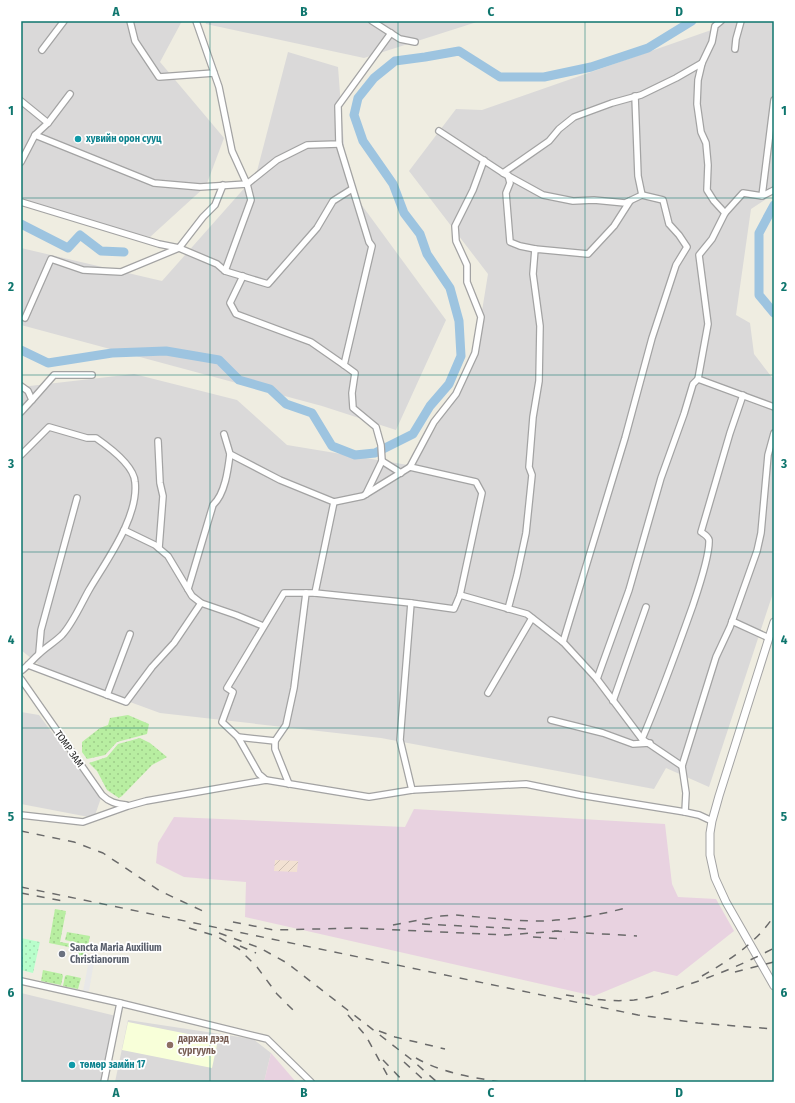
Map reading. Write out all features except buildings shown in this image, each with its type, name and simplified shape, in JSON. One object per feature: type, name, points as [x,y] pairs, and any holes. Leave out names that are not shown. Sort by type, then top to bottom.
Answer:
[{"type":"street","points":[[42,50],[64,21]]},
{"type":"street","points":[[130,21],[135,41],[159,77],[214,73]]},
{"type":"street","points":[[196,21],[219,87],[232,151],[247,184],[251,200],[225,271]]},
{"type":"street","points":[[372,21],[400,39],[415,42]]},
{"type":"street","points":[[721,21],[715,26],[712,42],[702,63],[698,80],[698,104],[702,132],[706,143],[708,165],[707,190],[714,201],[725,213]]},
{"type":"street","points":[[735,49],[741,21]]},
{"type":"street","points":[[344,365],[372,246],[369,242],[339,144],[338,106],[391,34]]},
{"type":"street","points":[[506,174],[549,141],[574,117],[634,96],[641,95],[676,78],[702,63]]},
{"type":"street","points":[[21,162],[34,135],[48,123],[70,94]]},
{"type":"street","points":[[634,96],[638,176],[642,195]]},
{"type":"street","points":[[762,196],[774,100]]},
{"type":"street","points":[[21,101],[48,123]]},
{"type":"street","points":[[439,131],[506,174],[543,195],[573,201],[594,200],[624,203],[642,195],[663,200],[670,224],[687,248],[676,265],[652,338],[625,438],[563,642]]},
{"type":"street","points":[[34,135],[154,183],[200,187],[247,184],[277,160],[307,145],[339,144]]},
{"type":"street","points":[[230,454],[280,480],[334,502],[363,496],[410,467],[434,422],[456,394],[474,353],[481,317],[467,282],[467,265],[456,241],[455,226],[473,190],[484,160]]},
{"type":"street","points":[[506,174],[510,183],[506,193],[510,242],[520,246],[535,249],[588,254],[614,226],[630,200]]},
{"type":"street","points":[[25,318],[51,258],[83,270],[121,272],[179,248],[215,204],[223,185]]},
{"type":"street","points":[[21,202],[159,244],[179,248],[217,264],[225,271],[268,284],[317,228],[333,201],[352,189]]},
{"type":"street","points":[[596,679],[629,590],[660,478],[684,414],[692,384],[698,379],[708,324],[699,256],[712,238],[725,213],[743,192],[762,196],[774,190]]},
{"type":"street","points":[[508,608],[526,533],[532,475],[529,467],[532,418],[539,381],[540,326],[533,274],[535,249]]},
{"type":"street","points":[[243,276],[230,303],[236,314],[311,342],[355,373],[352,394],[353,408],[376,427],[381,445],[382,461],[366,494]]},
{"type":"street","points":[[21,412],[54,375],[92,375]]},
{"type":"street","points":[[698,379],[774,407]]},
{"type":"street","points":[[21,386],[28,392],[32,400]]},
{"type":"street","points":[[642,739],[663,688],[701,582],[709,540],[707,535],[701,532],[730,433],[743,395]]},
{"type":"street","points":[[21,455],[49,427],[87,438],[96,438],[108,447],[132,471],[135,482],[134,501],[124,530],[63,634],[39,653],[21,671]]},
{"type":"street","points":[[685,812],[686,794],[682,766],[716,657],[732,621],[757,551],[761,533],[768,455],[774,433]]},
{"type":"street","points":[[188,589],[213,505],[216,502],[226,480],[230,454],[224,434]]},
{"type":"street","points":[[158,441],[160,483],[163,496],[159,548]]},
{"type":"street","points":[[382,461],[401,473]]},
{"type":"street","points":[[266,780],[259,774],[238,737],[222,722],[233,692],[227,688],[284,593],[314,593],[454,609],[460,596],[482,493],[476,482],[410,467]]},
{"type":"street","points":[[39,653],[41,630],[77,498]]},
{"type":"street","points":[[314,593],[334,502]]},
{"type":"street","points":[[124,530],[155,545],[168,556],[192,596],[201,603],[263,626]]},
{"type":"street","points":[[289,784],[274,749],[275,741],[286,725],[294,688],[306,593]]},
{"type":"street","points":[[460,596],[527,614],[563,642],[596,679],[642,739],[682,766]]},
{"type":"street","points":[[28,665],[126,702],[152,667],[174,643],[201,603]]},
{"type":"street","points":[[411,603],[400,740],[412,790]]},
{"type":"street","points":[[613,701],[646,608]]},
{"type":"street","points":[[488,693],[532,618]]},
{"type":"street","points":[[732,621],[769,638]]},
{"type":"street","points":[[774,622],[712,820],[710,833],[710,855],[716,878],[726,902],[774,986]]},
{"type":"street","points":[[107,695],[130,634]]},
{"type":"street","name":"ТОМР ЗАМ","points":[[21,679],[102,795],[108,801],[128,806]]},
{"type":"street","points":[[551,720],[603,733],[633,744],[650,743]]},
{"type":"street","points":[[238,737],[275,741]]},
{"type":"street","points":[[21,815],[83,822],[128,806],[153,800],[266,780],[369,797],[412,790],[526,784],[580,795],[685,812],[712,820]]},
{"type":"street","points":[[21,981],[120,1003],[267,1039],[311,1082]]},
{"type":"street","points":[[104,1082],[120,1003]]},
{"type":"shaded area","points":[[21,21],[182,21],[160,62],[224,138],[206,186],[150,237],[21,206]]},
{"type":"shaded area","points":[[205,21],[480,21],[364,58],[206,24]]},
{"type":"shaded area","points":[[723,21],[774,21],[774,194],[751,209],[736,315],[750,323],[754,354],[774,380],[774,590],[709,787],[666,768],[654,789],[381,738],[160,713],[48,672],[21,650],[21,387],[134,374],[237,400],[287,445],[414,466],[474,360],[488,274],[409,171],[456,109],[482,110],[717,28]]},
{"type":"shaded area","points":[[288,52],[338,67],[347,185],[446,320],[396,430],[322,406],[21,325],[21,248],[162,281],[256,175]]},
{"type":"shaded area","points":[[21,712],[39,715],[101,798],[94,818],[21,804]]},
{"type":"shaded area","points":[[414,809],[665,824],[672,884],[678,897],[716,899],[734,931],[677,976],[654,971],[594,996],[245,917],[246,882],[184,877],[156,863],[158,843],[174,817],[405,827]]},
{"type":"shaded area","points":[[275,860],[298,861],[297,872],[274,871]]},
{"type":"shaded area","points":[[90,955],[95,956],[89,991],[83,991]]},
{"type":"shaded area","points":[[21,993],[116,1016],[101,1082],[21,1082]]},
{"type":"shaded area","points":[[128,1020],[253,1039],[271,1053],[264,1082],[115,1082]]},
{"type":"shaded area","name":"дархан дээд сургууль","points":[[128,1022],[218,1040],[212,1068],[122,1050]]},
{"type":"shaded area","points":[[271,1053],[296,1082],[264,1082]]},
{"type":"green space","points":[[128,715],[149,724],[147,734],[117,742],[105,755],[87,759],[82,752],[82,742],[100,728],[108,725],[110,718]]},
{"type":"green space","points":[[140,738],[150,743],[167,757],[152,765],[119,798],[107,790],[97,771],[89,763],[107,757],[118,744]]},
{"type":"green space","points":[[55,909],[66,911],[60,942],[88,947],[84,958],[78,956],[79,949],[49,943]]},
{"type":"green space","points":[[67,932],[90,936],[88,945],[65,940]]},
{"type":"green space","points":[[21,938],[40,942],[33,973],[21,970]]},
{"type":"green space","points":[[43,970],[62,974],[61,985],[41,981]]},
{"type":"green space","points":[[67,975],[81,978],[78,989],[63,986],[65,976]]},
{"type":"waterway","points":[[21,350],[48,363],[112,353],[166,351],[219,360],[239,380],[270,389],[286,404],[312,413],[332,446],[355,455],[375,453],[413,434],[430,406],[449,384],[461,356],[459,321],[450,288],[427,254],[420,234],[404,213],[393,184],[363,141],[354,115],[358,98],[374,78],[395,61],[459,51],[500,77],[544,77],[591,67],[648,48],[692,21]]},
{"type":"waterway","points":[[774,205],[759,233],[759,295],[774,313]]},
{"type":"waterway","points":[[21,224],[68,248],[80,235],[101,251],[124,252]]},
{"type":"railway","points":[[21,831],[74,842],[103,853],[160,891],[207,913]]},
{"type":"railway","points":[[21,887],[638,1015],[698,1023],[774,1029]]},
{"type":"railway","points":[[21,893],[68,902]]},
{"type":"railway","points":[[393,925],[441,916],[455,915],[519,920],[563,920],[585,917],[629,907]]},
{"type":"railway","points":[[702,976],[723,964],[751,943],[774,916]]},
{"type":"railway","points":[[233,922],[274,930],[357,928],[506,935],[559,931]]},
{"type":"railway","points":[[422,924],[526,929]]},
{"type":"railway","points":[[189,928],[216,936],[239,949],[257,967],[277,994],[293,1010]]},
{"type":"railway","points":[[554,931],[637,936]]},
{"type":"railway","points":[[219,933],[260,948],[287,963],[412,1060],[437,1082]]},
{"type":"railway","points":[[533,937],[565,939]]},
{"type":"railway","points":[[240,946],[256,953]]},
{"type":"railway","points":[[566,995],[592,999],[625,1001],[647,998],[720,973],[774,948]]},
{"type":"railway","points":[[735,972],[774,962]]},
{"type":"railway","points":[[348,1015],[366,1036],[391,1082]]},
{"type":"railway","points":[[379,1031],[395,1037],[445,1049]]},
{"type":"railway","points":[[416,1058],[446,1071],[500,1082]]},
{"type":"railway","points":[[383,1060],[404,1082]]},
{"type":"railway","points":[[404,1062],[426,1082]]},
{"type":"place","name":"хувийн орон сууц","points":[[78,139]]},
{"type":"place","name":"Sancta Maria Auxilium Christianorum","points":[[62,954]]},
{"type":"place","name":"дархан дээд сургууль","points":[[170,1045]]},
{"type":"place","name":"төмөр замйн 17","points":[[72,1065]]}]
